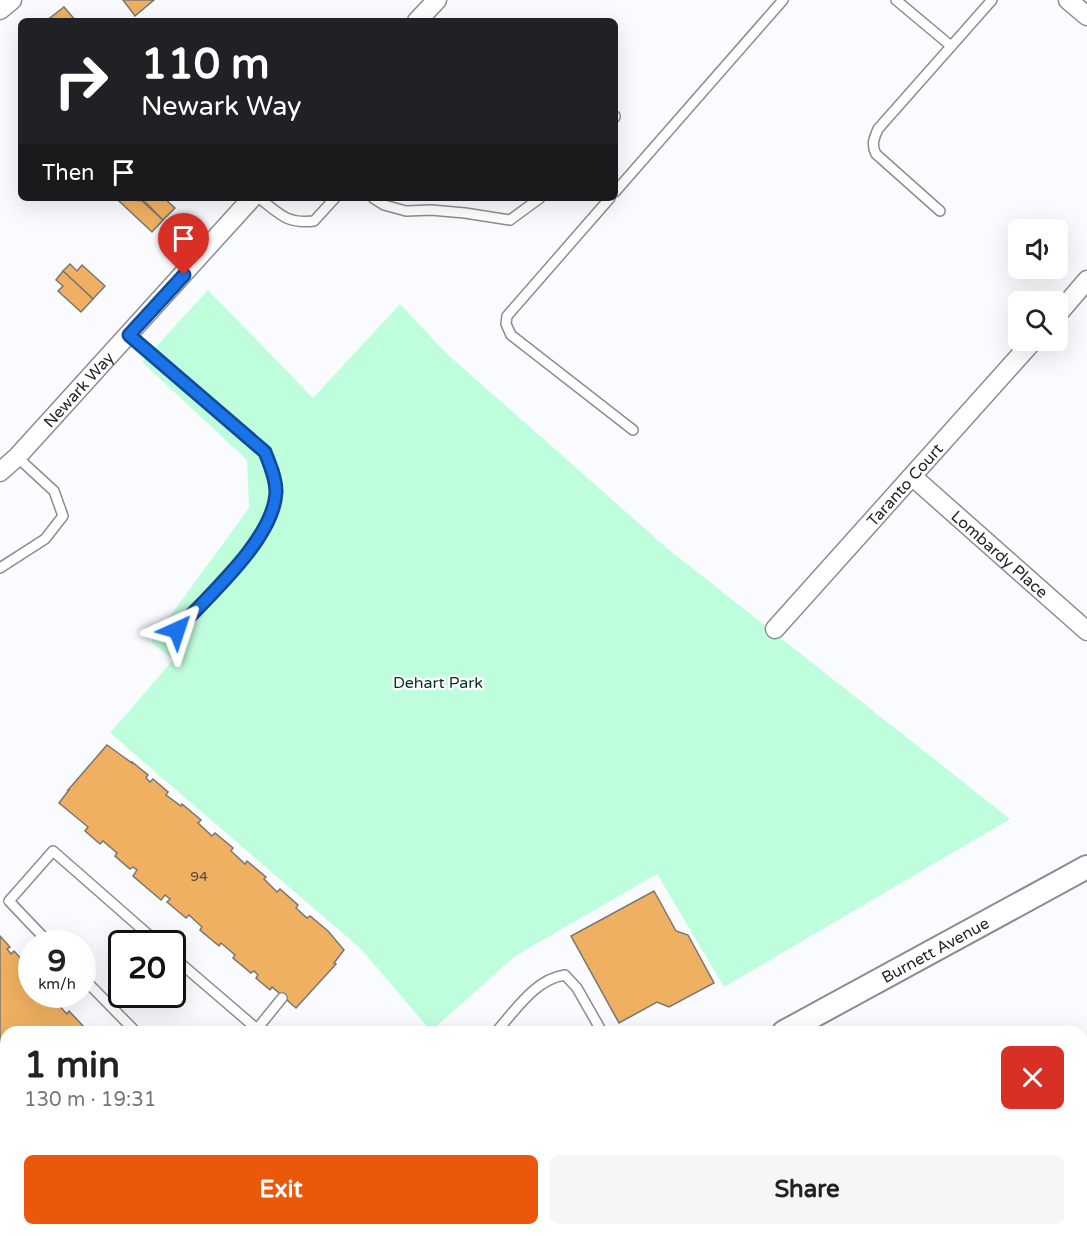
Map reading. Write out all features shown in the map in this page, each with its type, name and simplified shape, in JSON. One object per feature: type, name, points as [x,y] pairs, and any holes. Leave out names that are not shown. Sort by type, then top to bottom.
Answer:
[{"type":"street","points":[[0,10],[12,0]]},
{"type":"street","points":[[420,18],[437,0]]},
{"type":"street","name":"Newark Way","points":[[0,472],[17,457],[249,201]]},
{"type":"street","points":[[1068,302],[1087,280]]},
{"type":"street","name":"Taranto Court","points":[[775,629],[1024,351]]},
{"type":"street","name":"Lombardy Place","points":[[913,477],[1087,630]]},
{"type":"street","name":"Burnett Avenue","points":[[795,1026],[1087,867]]},
{"type":"lane","points":[[618,189],[783,0]]},
{"type":"lane","points":[[896,0],[951,46]]},
{"type":"lane","points":[[940,211],[876,154],[873,139],[878,129],[992,0]]},
{"type":"lane","points":[[263,201],[282,216],[297,223],[314,221],[332,201]]},
{"type":"lane","points":[[378,201],[384,205],[406,211],[431,210],[510,220],[536,201]]},
{"type":"lane","points":[[607,201],[507,316],[506,324],[511,335],[633,430]]},
{"type":"lane","points":[[129,335],[265,452],[273,470],[276,492],[269,522],[256,543],[177,630]]},
{"type":"lane","points":[[0,568],[45,539],[63,516],[54,491],[17,457]]},
{"type":"lane","points":[[37,930],[9,901],[53,851],[143,930]]},
{"type":"lane","points":[[186,968],[251,1026]]},
{"type":"lane","points":[[501,1026],[532,992],[554,977],[565,975],[577,988],[599,1026]]},
{"type":"lane","points":[[96,991],[130,1026]]},
{"type":"lane","points":[[261,1026],[282,998]]},
{"type":"green space","name":"Dehart Park","points":[[208,290],[313,398],[400,304],[446,353],[668,549],[1010,819],[724,987],[657,874],[515,956],[437,1026],[427,1026],[361,949],[110,733],[173,660],[151,642],[249,508],[247,460],[142,362]]},
{"type":"building","points":[[123,0],[154,0],[135,16]]},
{"type":"building","points":[[64,7],[73,18],[50,18]]},
{"type":"building","points":[[119,201],[142,201],[163,220],[152,232]]},
{"type":"building","points":[[144,201],[167,201],[175,208],[163,220]]},
{"type":"building","points":[[70,264],[77,271],[82,265],[105,286],[93,299],[63,271]]},
{"type":"building","points":[[63,271],[93,299],[81,312],[58,291],[63,286],[56,280]]},
{"type":"building","points":[[107,745],[132,762],[148,775],[146,778],[150,782],[153,779],[168,792],[166,795],[181,806],[182,804],[201,820],[198,823],[212,836],[215,833],[233,848],[231,851],[245,864],[247,861],[266,877],[264,879],[277,892],[280,889],[298,905],[296,908],[307,918],[310,916],[328,931],[344,950],[334,963],[336,964],[296,1008],[272,987],[270,990],[256,978],[258,975],[254,971],[251,973],[233,958],[235,955],[221,943],[219,946],[200,930],[202,927],[189,915],[186,918],[167,902],[170,899],[165,895],[161,900],[133,876],[137,870],[133,867],[130,869],[103,841],[100,844],[85,831],[88,827],[59,803]]},
{"type":"building","points":[[654,891],[676,931],[688,935],[714,983],[669,1007],[657,1002],[619,1023],[571,936]]},
{"type":"building","points":[[0,936],[10,947],[7,949],[11,954],[14,951],[18,955],[18,1008],[61,1008],[67,1014],[69,1011],[83,1026],[0,1026]]},
{"type":"route","points":[[177,630],[256,543],[269,522],[276,492],[273,470],[265,452],[129,335],[184,275]]}]
